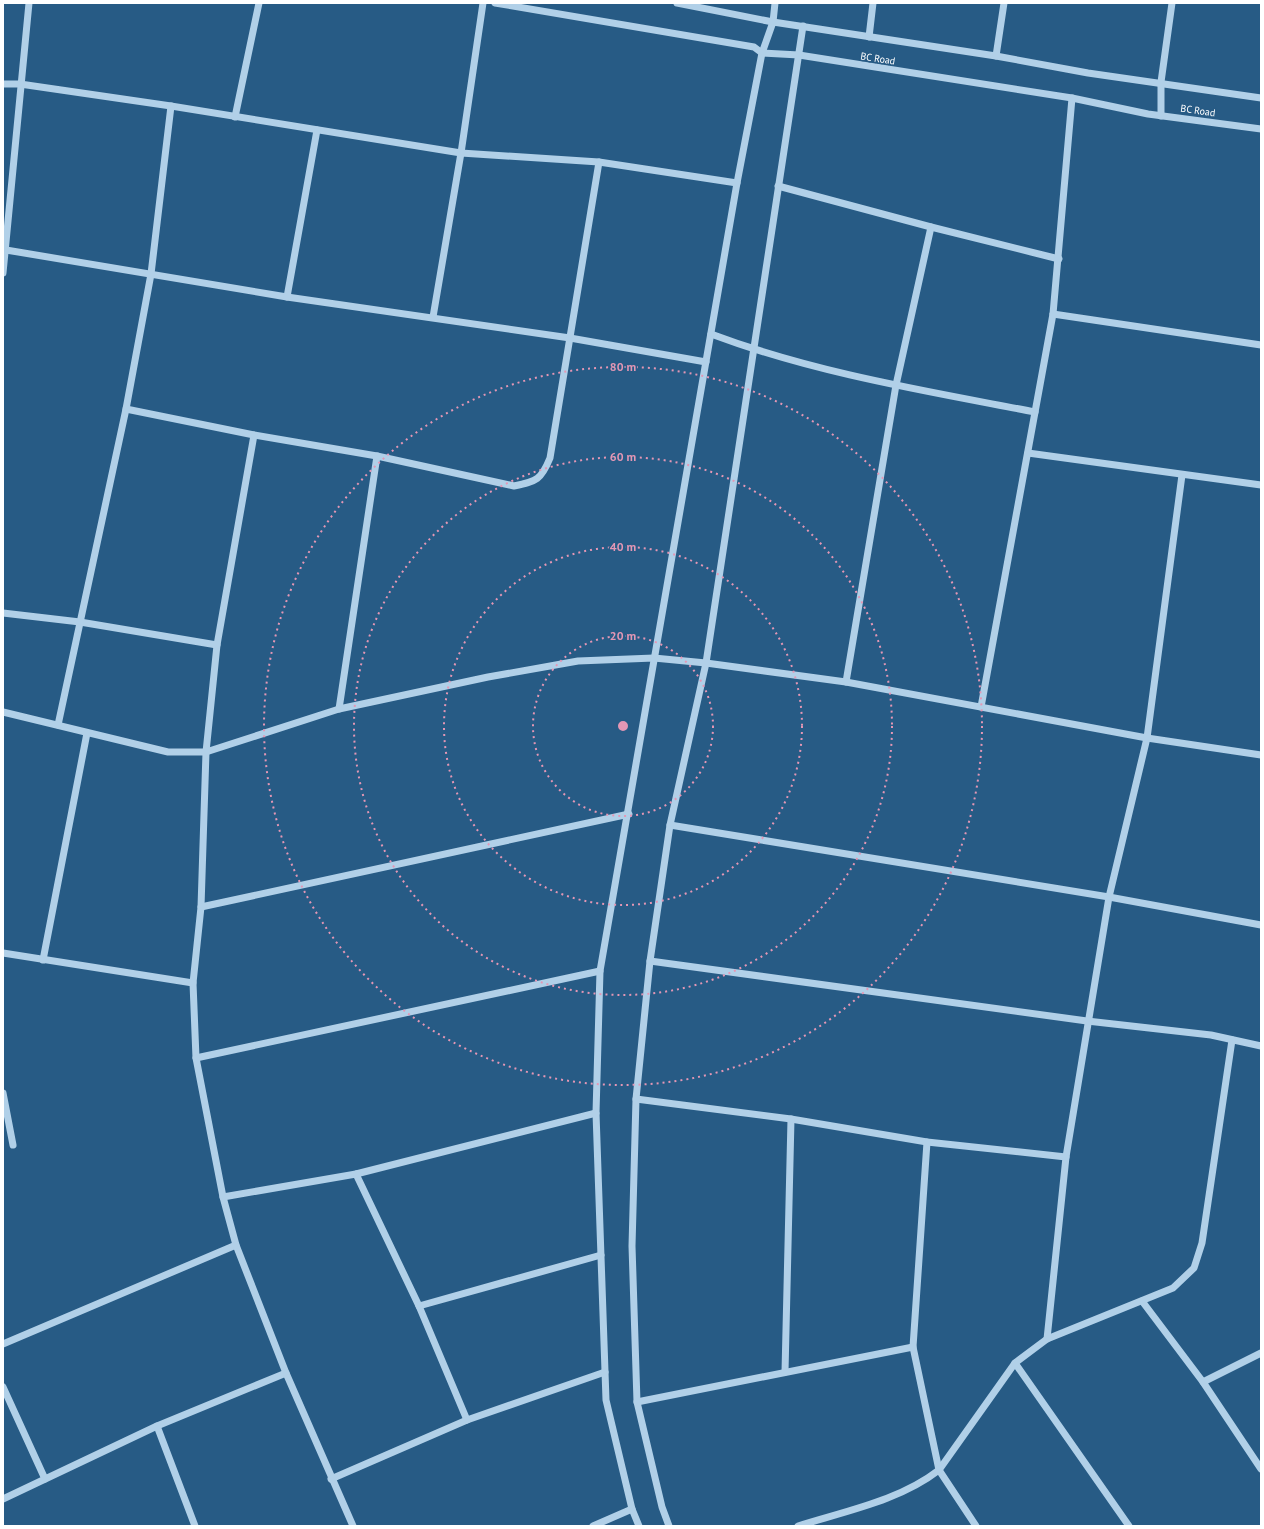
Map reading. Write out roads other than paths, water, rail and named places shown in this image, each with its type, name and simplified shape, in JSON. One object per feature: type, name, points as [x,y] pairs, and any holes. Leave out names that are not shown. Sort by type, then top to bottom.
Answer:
[{"type":"street","points":[[3,272],[29,3]]},
{"type":"street","points":[[235,117],[259,3]]},
{"type":"street","points":[[433,317],[461,153],[483,3]]},
{"type":"street","name":"BC Road","points":[[495,3],[754,47],[762,53],[799,55],[1072,98],[1161,116],[1261,129]]},
{"type":"street","points":[[677,3],[773,22],[996,56],[1088,73],[1161,82],[1261,98]]},
{"type":"street","points":[[639,1526],[632,1509],[606,1400],[596,1113],[600,971],[629,814],[654,658],[737,183],[762,53],[773,22],[775,3]]},
{"type":"street","points":[[869,36],[873,3]]},
{"type":"street","points":[[996,56],[1004,3]]},
{"type":"street","points":[[1161,116],[1161,82],[1172,3]]},
{"type":"street","points":[[669,1526],[662,1507],[637,1402],[632,1246],[636,1099],[650,960],[670,825],[706,663],[803,26]]},
{"type":"street","points":[[3,84],[20,84],[171,106],[461,153],[599,162],[737,183]]},
{"type":"street","points":[[981,707],[1052,314],[1059,259],[1072,98]]},
{"type":"street","points":[[58,725],[126,409],[151,274],[171,106]]},
{"type":"street","points":[[286,297],[317,130]]},
{"type":"street","points":[[126,409],[254,435],[377,456],[514,486],[531,482],[544,474],[550,458],[599,162]]},
{"type":"street","points":[[778,186],[931,227],[1059,259]]},
{"type":"street","points":[[846,682],[896,385],[931,227]]},
{"type":"street","points":[[6,250],[286,297],[433,317],[570,338],[706,362]]},
{"type":"street","points":[[1052,314],[1261,345]]},
{"type":"street","points":[[711,334],[753,350],[896,385],[1035,412]]},
{"type":"street","points":[[254,435],[217,645],[206,752],[201,907],[193,983],[196,1058],[223,1197],[236,1245],[286,1373],[331,1479],[353,1526]]},
{"type":"street","points":[[1028,453],[1182,475],[1261,484]]},
{"type":"street","points":[[339,709],[377,456]]},
{"type":"street","points":[[1047,1339],[1066,1157],[1087,1021],[1110,897],[1147,738],[1182,475]]},
{"type":"street","points":[[3,613],[80,622],[217,645]]},
{"type":"street","points":[[3,712],[168,752],[206,752],[339,709],[488,677],[578,661],[654,658],[706,663],[846,682],[1147,738],[1261,755]]},
{"type":"street","points":[[43,960],[87,733]]},
{"type":"street","points":[[201,907],[629,814]]},
{"type":"street","points":[[670,825],[1110,897],[1261,925]]},
{"type":"street","points":[[3,953],[193,983]]},
{"type":"street","points":[[650,960],[1087,1021],[1211,1035],[1261,1046]]},
{"type":"street","points":[[196,1058],[600,971]]},
{"type":"street","points":[[798,1526],[895,1495],[928,1478],[939,1470],[1015,1363],[1047,1339],[1173,1288],[1194,1268],[1202,1243],[1232,1040]]},
{"type":"street","points":[[3,1093],[13,1145]]},
{"type":"street","points":[[636,1099],[791,1119],[927,1142],[1066,1157]]},
{"type":"street","points":[[223,1197],[356,1174],[596,1113]]},
{"type":"street","points":[[785,1372],[791,1119]]},
{"type":"street","points":[[927,1142],[913,1346],[939,1470],[976,1526]]},
{"type":"street","points":[[356,1174],[419,1306],[467,1420]]},
{"type":"street","points":[[3,1344],[236,1245]]},
{"type":"street","points":[[419,1306],[601,1255]]},
{"type":"street","points":[[1142,1301],[1203,1382],[1261,1469]]},
{"type":"street","points":[[637,1402],[913,1346]]},
{"type":"street","points":[[1203,1382],[1261,1353]]},
{"type":"street","points":[[1015,1363],[1129,1526]]},
{"type":"street","points":[[331,1479],[467,1420],[605,1372]]},
{"type":"street","points":[[3,1499],[158,1426],[286,1373]]},
{"type":"street","points":[[3,1387],[45,1480]]},
{"type":"street","points":[[158,1426],[195,1526]]},
{"type":"street","points":[[593,1526],[632,1509]]}]
